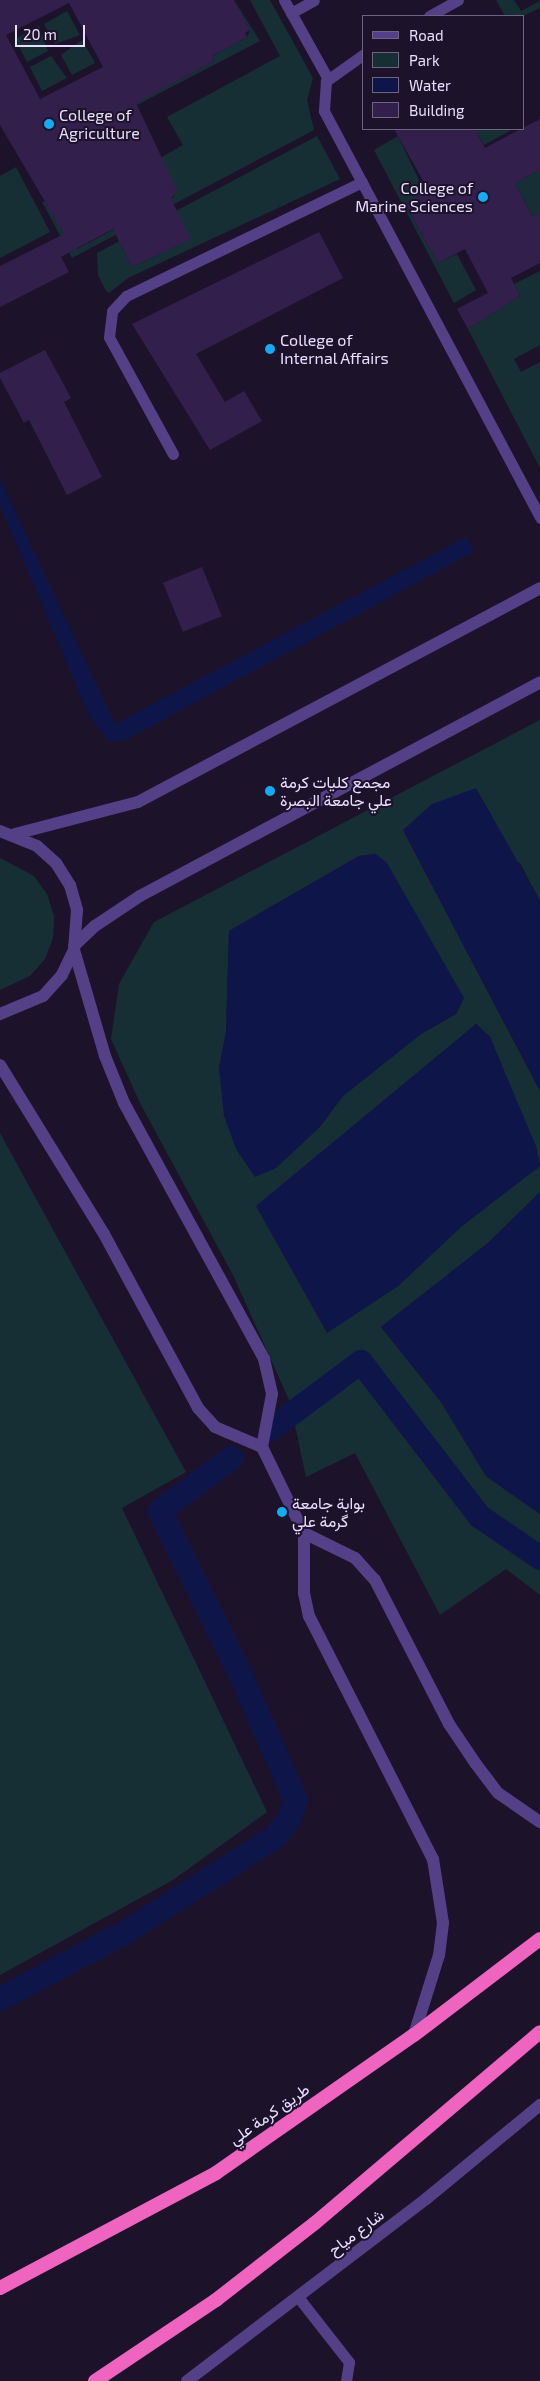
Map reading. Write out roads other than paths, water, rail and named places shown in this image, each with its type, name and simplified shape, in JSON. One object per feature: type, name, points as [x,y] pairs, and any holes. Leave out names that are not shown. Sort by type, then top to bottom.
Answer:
[{"type":"highway","name":"طريق كرمة علي","points":[[0,2288],[216,2172],[414,2035],[540,1939]]},
{"type":"highway","points":[[95,2381],[216,2300],[315,2223],[540,2032]]},
{"type":"street","points":[[5,829],[138,802],[540,588]]},
{"type":"street","points":[[74,948],[96,926],[140,896],[540,682]]},
{"type":"street","points":[[0,1014],[43,996],[62,975],[74,948],[77,910],[70,885],[44,852],[5,829]]},
{"type":"street","points":[[74,948],[105,1056],[124,1103],[264,1359],[272,1394],[262,1447],[304,1533],[304,1593],[309,1616],[419,1830],[441,1891],[440,1955],[414,2035]]},
{"type":"street","points":[[0,1065],[104,1234],[198,1408],[215,1427],[262,1447]]},
{"type":"street","points":[[304,1533],[355,1558],[375,1580],[449,1724],[476,1764],[498,1793],[540,1822]]},
{"type":"street","name":"شارع مياح","points":[[187,2381],[298,2297],[540,2105]]},
{"type":"lane","points":[[284,0],[328,78]]},
{"type":"lane","points":[[292,13],[314,0]]},
{"type":"lane","points":[[431,15],[458,0]]},
{"type":"lane","points":[[362,55],[328,78],[322,91],[324,111],[540,518]]},
{"type":"lane","points":[[173,454],[109,337],[112,311],[126,296],[362,182]]},
{"type":"lane","points":[[298,2297],[349,2362],[346,2381]]},
{"type":"water","points":[[0,479],[115,724],[466,537],[475,551],[126,740],[109,742],[89,715],[0,505]]},
{"type":"water","points":[[476,788],[540,901],[540,1091],[403,830],[432,804]]},
{"type":"water","points":[[376,854],[387,863],[464,998],[456,1014],[421,1034],[343,1096],[319,1128],[276,1168],[255,1177],[236,1149],[224,1116],[219,1068],[226,1032],[229,931],[359,856]]},
{"type":"water","points":[[476,1024],[490,1037],[536,1146],[540,1166],[462,1226],[397,1287],[327,1333],[256,1206]]},
{"type":"water","points":[[540,1192],[540,1514],[486,1476],[441,1402],[381,1327],[488,1243]]},
{"type":"waterway","points":[[271,1429],[361,1362],[479,1516],[540,1558]]},
{"type":"waterway","points":[[0,1999],[126,1932],[275,1837],[289,1820],[296,1801],[241,1675],[160,1511],[232,1458]]},
{"type":"place","name":"College of Agriculture","points":[[49,124]]},
{"type":"place","name":"College of Marine Sciences","points":[[483,197]]},
{"type":"place","name":"College of Internal Affairs","points":[[270,349]]},
{"type":"place","name":"مجمع كليات كرمة علي جامعة البصرة","points":[[270,791]]},
{"type":"place","name":"بوابة جامعة گرمة علي","points":[[282,1512]]}]
